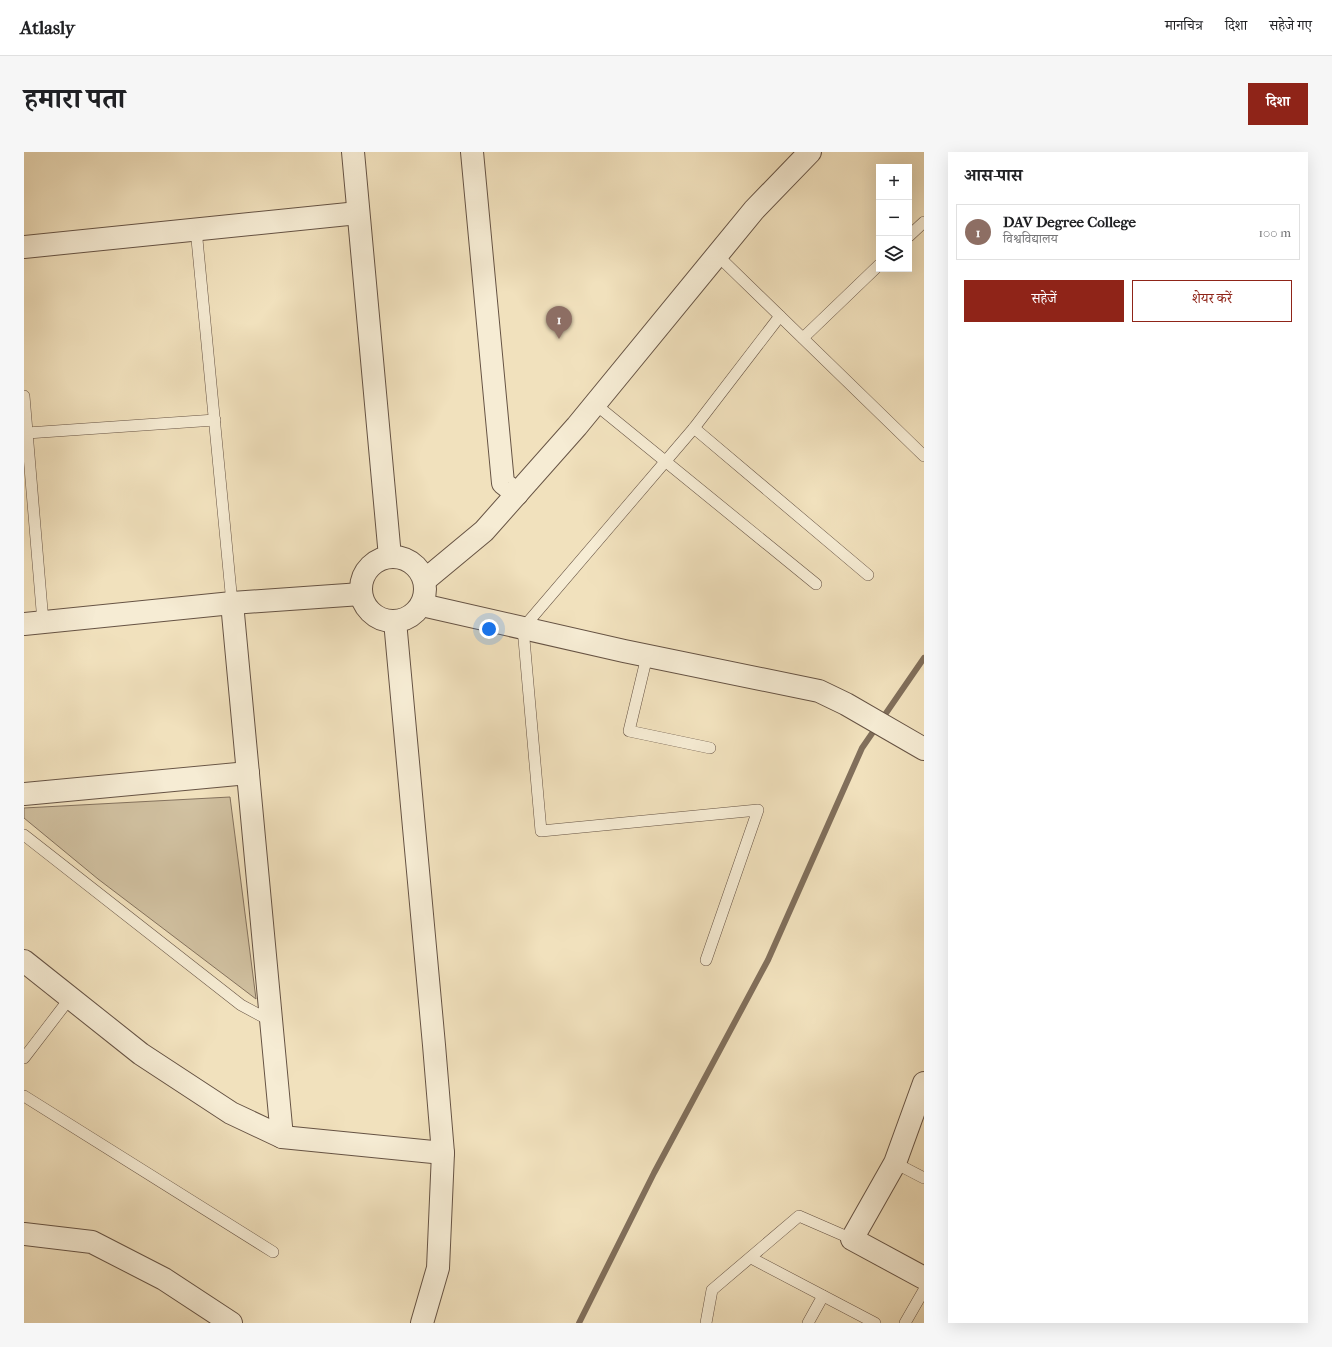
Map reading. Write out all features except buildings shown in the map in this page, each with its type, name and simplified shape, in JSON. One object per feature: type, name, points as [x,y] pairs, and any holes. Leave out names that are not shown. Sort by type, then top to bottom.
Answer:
[{"type":"street","points":[[353,152],[390,557]]},
{"type":"street","points":[[472,152],[503,483],[517,494]]},
{"type":"street","points":[[425,580],[484,531],[595,404],[754,210],[810,152]]},
{"type":"street","points":[[24,247],[358,213]]},
{"type":"street","points":[[390,557],[408,560],[418,567],[425,580],[426,593],[422,605],[415,614],[402,621],[388,622],[377,618],[367,609],[361,594],[360,588],[364,574],[372,564],[383,558],[390,557]]},
{"type":"street","points":[[34,623],[232,603],[361,594]]},
{"type":"street","points":[[232,603],[282,1137]]},
{"type":"street","points":[[422,605],[647,656],[819,691],[846,704],[924,748]]},
{"type":"street","points":[[395,621],[434,1045],[442,1154],[438,1268],[422,1323]]},
{"type":"street","points":[[24,794],[248,773]]},
{"type":"street","points":[[24,961],[147,1058],[231,1113],[282,1137],[442,1154]]},
{"type":"street","points":[[924,1083],[894,1163],[852,1239],[924,1278]]},
{"type":"street","points":[[24,1234],[92,1242],[164,1279],[231,1323]]},
{"type":"lane","points":[[912,233],[924,222]]},
{"type":"lane","points":[[196,229],[232,603]]},
{"type":"lane","points":[[717,255],[924,456]]},
{"type":"lane","points":[[803,338],[876,268]]},
{"type":"lane","points":[[706,960],[758,810],[541,831],[523,628],[694,428],[780,316]]},
{"type":"lane","points":[[24,396],[27,433],[34,623]]},
{"type":"lane","points":[[595,404],[816,584]]},
{"type":"lane","points":[[27,433],[214,420]]},
{"type":"lane","points":[[694,428],[868,575]]},
{"type":"lane","points":[[647,656],[629,731],[710,748]]},
{"type":"lane","points":[[24,835],[241,1004],[271,1021]]},
{"type":"lane","points":[[24,1058],[70,998]]},
{"type":"lane","points":[[24,1096],[273,1252]]},
{"type":"lane","points":[[894,1163],[924,1178]]},
{"type":"lane","points":[[706,1323],[712,1290],[799,1216],[852,1239]]},
{"type":"lane","points":[[751,1258],[875,1323]]},
{"type":"lane","points":[[906,1323],[924,1290]]},
{"type":"lane","points":[[808,1323],[823,1296]]},
{"type":"lane","points":[[850,1323],[855,1313]]},
{"type":"shaded area","points":[[230,797],[256,999],[98,879],[24,818],[24,808]]},
{"type":"waterway","points":[[579,1323],[654,1173],[768,960],[862,748],[924,658]]},
{"type":"place","name":"DAV Degree College","points":[[559,339]]}]
